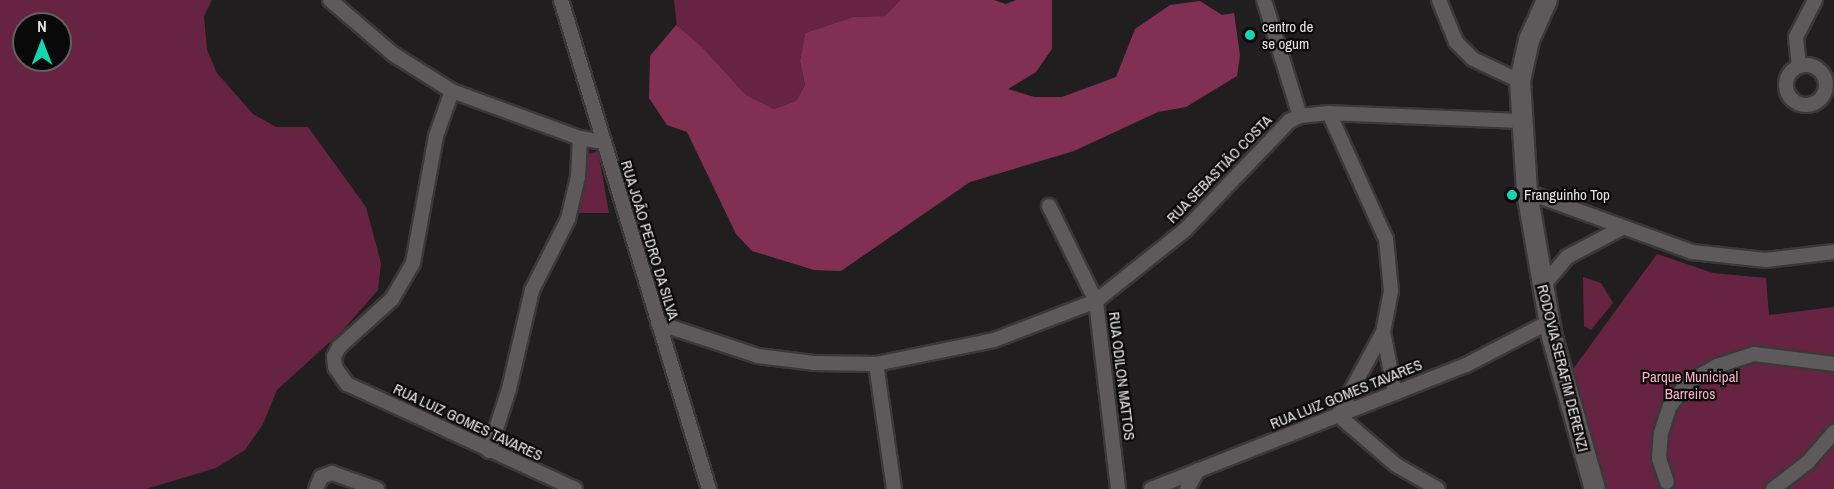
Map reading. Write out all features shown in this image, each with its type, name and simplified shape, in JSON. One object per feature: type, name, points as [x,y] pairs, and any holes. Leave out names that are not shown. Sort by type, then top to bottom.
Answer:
[{"type":"main road","name":"RODOVIA SERAFIM DERENZI","points":[[1547,0],[1529,40],[1520,81],[1520,121],[1527,192],[1549,322],[1595,489]]},
{"type":"street","points":[[330,0],[393,54],[452,91],[580,138],[602,142]]},
{"type":"street","name":"RUA JOÃO PEDRO DA SILVA","points":[[561,0],[602,142],[709,489]]},
{"type":"street","points":[[1264,0],[1300,116],[1329,113],[1520,121]]},
{"type":"street","points":[[1439,0],[1455,42],[1473,59],[1520,81]]},
{"type":"street","points":[[1799,66],[1796,37],[1815,0]]},
{"type":"street","name":"RUA LUIZ GOMES TAVARES","points":[[452,91],[436,136],[413,263],[392,299],[339,347],[334,357],[339,376],[347,384],[575,489]]},
{"type":"street","points":[[1329,113],[1386,239],[1391,291],[1383,332],[1338,415],[1396,465],[1438,489]]},
{"type":"street","name":"RUA SEBASTIÃO COSTA","points":[[658,323],[759,356],[814,363],[876,364],[994,340],[1095,301],[1185,230],[1273,134],[1300,116]]},
{"type":"street","points":[[489,451],[509,389],[532,290],[571,208],[580,138]]},
{"type":"street","points":[[1527,192],[1620,229],[1692,252],[1733,259],[1766,260],[1834,252]]},
{"type":"street","name":"RUA ODILON MATTOS","points":[[1049,206],[1095,301],[1118,489]]},
{"type":"street","points":[[1542,287],[1567,257],[1620,229]]},
{"type":"street","name":"RUA LUIZ GOMES TAVARES","points":[[1151,489],[1466,365],[1549,322]]},
{"type":"street","points":[[1383,332],[1395,393]]},
{"type":"street","points":[[1668,487],[1659,459],[1661,433],[1670,406],[1688,382],[1717,366],[1754,354],[1834,364]]},
{"type":"street","points":[[876,364],[894,489]]},
{"type":"street","points":[[1773,489],[1808,462],[1834,432]]},
{"type":"street","points":[[1187,489],[1198,470]]},
{"type":"street","points":[[316,489],[332,474]]},
{"type":"street","points":[[332,474],[343,489]]},
{"type":"street","points":[[332,474],[377,489]]},
{"type":"green space","points":[[0,0],[212,0],[204,16],[207,50],[217,73],[253,114],[276,127],[308,127],[366,207],[381,263],[378,290],[343,330],[277,390],[263,424],[245,450],[216,468],[146,489],[0,489]]},
{"type":"green space","points":[[674,0],[900,0],[885,16],[853,17],[805,33],[800,61],[805,85],[796,101],[774,109],[746,95],[703,48],[677,28]]},
{"type":"green space","points":[[598,151],[609,213],[578,213],[584,155]]},
{"type":"green space","name":"Parque Municipal Barreiros","points":[[1657,254],[1713,273],[1766,278],[1769,315],[1834,307],[1834,489],[1607,489],[1573,369]]},
{"type":"green space","points":[[1583,277],[1601,283],[1613,303],[1591,330],[1584,326]]},
{"type":"shaded area","points":[[900,0],[994,0],[1006,4],[1016,0],[1052,0],[1052,49],[1036,72],[1008,89],[1034,97],[1062,97],[1116,77],[1135,29],[1170,5],[1200,1],[1222,15],[1234,13],[1240,55],[1237,76],[1186,107],[1158,112],[1074,151],[970,182],[841,271],[814,270],[752,251],[736,234],[687,132],[667,125],[649,98],[650,56],[676,25],[703,48],[746,95],[774,109],[796,101],[805,85],[800,61],[805,33],[853,17],[885,16]]},
{"type":"place","name":"centro de se ogum","points":[[1250,35]]},
{"type":"place","name":"Franguinho Top","points":[[1512,195]]}]
